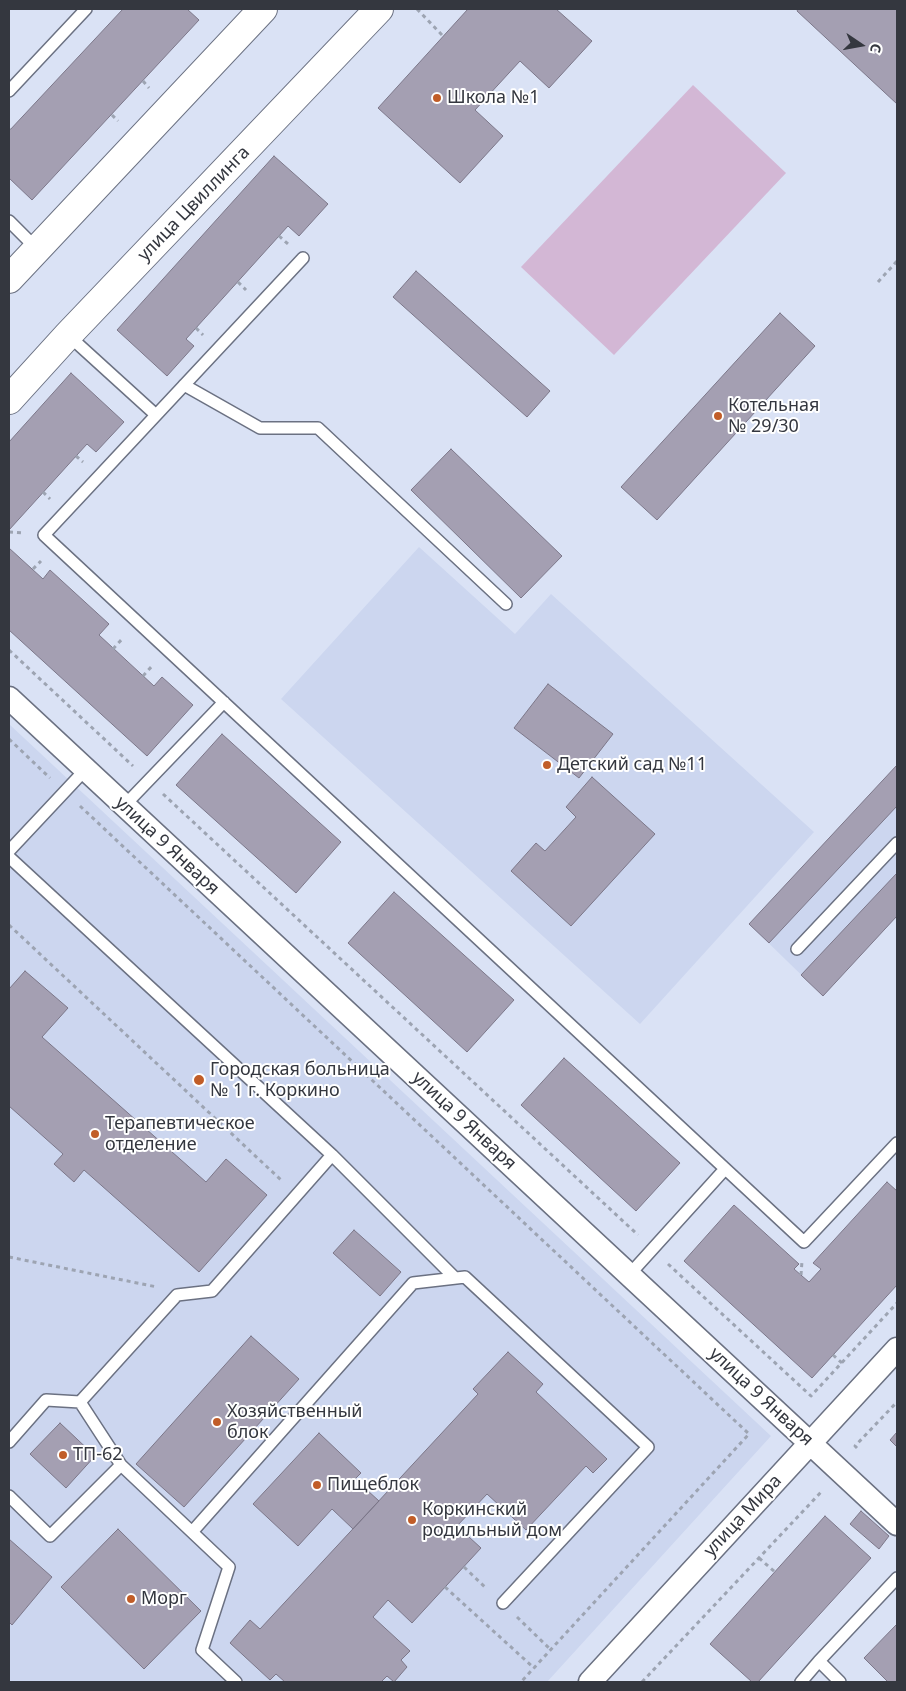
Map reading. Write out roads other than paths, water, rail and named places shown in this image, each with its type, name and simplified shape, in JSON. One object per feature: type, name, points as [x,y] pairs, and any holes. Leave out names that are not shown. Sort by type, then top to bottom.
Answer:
[{"type":"street","name":"улица Цвиллинга","points":[[9,400],[68,335],[379,9]]},
{"type":"street","points":[[9,279],[254,14]]},
{"type":"street","name":"улица 9 Января","points":[[9,698],[897,1524]]},
{"type":"street","name":"улица Мира","points":[[590,1682],[897,1349]]},
{"type":"lane","points":[[9,91],[86,9]]},
{"type":"lane","points":[[9,221],[37,249]]},
{"type":"lane","points":[[303,258],[44,535],[804,1242],[897,1143]]},
{"type":"lane","points":[[68,335],[156,415]]},
{"type":"lane","points":[[184,385],[260,428],[318,428],[506,604]]},
{"type":"lane","points":[[124,806],[224,702]]},
{"type":"lane","points":[[9,851],[85,770]]},
{"type":"lane","points":[[797,950],[897,843]]},
{"type":"lane","points":[[9,857],[332,1155],[455,1278]]},
{"type":"lane","points":[[80,1402],[177,1295],[212,1291],[332,1155]]},
{"type":"lane","points":[[629,1274],[725,1169]]},
{"type":"lane","points":[[192,1532],[413,1283],[465,1277],[648,1447],[503,1603]]},
{"type":"lane","points":[[9,1442],[46,1400],[80,1402]]},
{"type":"lane","points":[[80,1402],[121,1465],[229,1567],[202,1650],[236,1682]]},
{"type":"lane","points":[[9,1496],[50,1536],[121,1465]]},
{"type":"lane","points":[[801,1682],[897,1578]]},
{"type":"lane","points":[[818,1662],[840,1682]]},
{"type":"place","name":"Школа №1","points":[[437,98]]},
{"type":"place","name":"Котельная № 29/30","points":[[718,416]]},
{"type":"place","name":"Детский сад №11","points":[[547,765]]},
{"type":"place","name":"Городская больница № 1 г. Коркино","points":[[199,1080]]},
{"type":"place","name":"Терапевтическое отделение","points":[[95,1134]]},
{"type":"place","name":"Хозяйственный блок","points":[[217,1422]]},
{"type":"place","name":"ТП-62","points":[[63,1455]]},
{"type":"place","name":"Пищеблок","points":[[317,1485]]},
{"type":"place","name":"Коркинский родильный дом","points":[[412,1520]]},
{"type":"place","name":"Морг","points":[[131,1599]]}]
